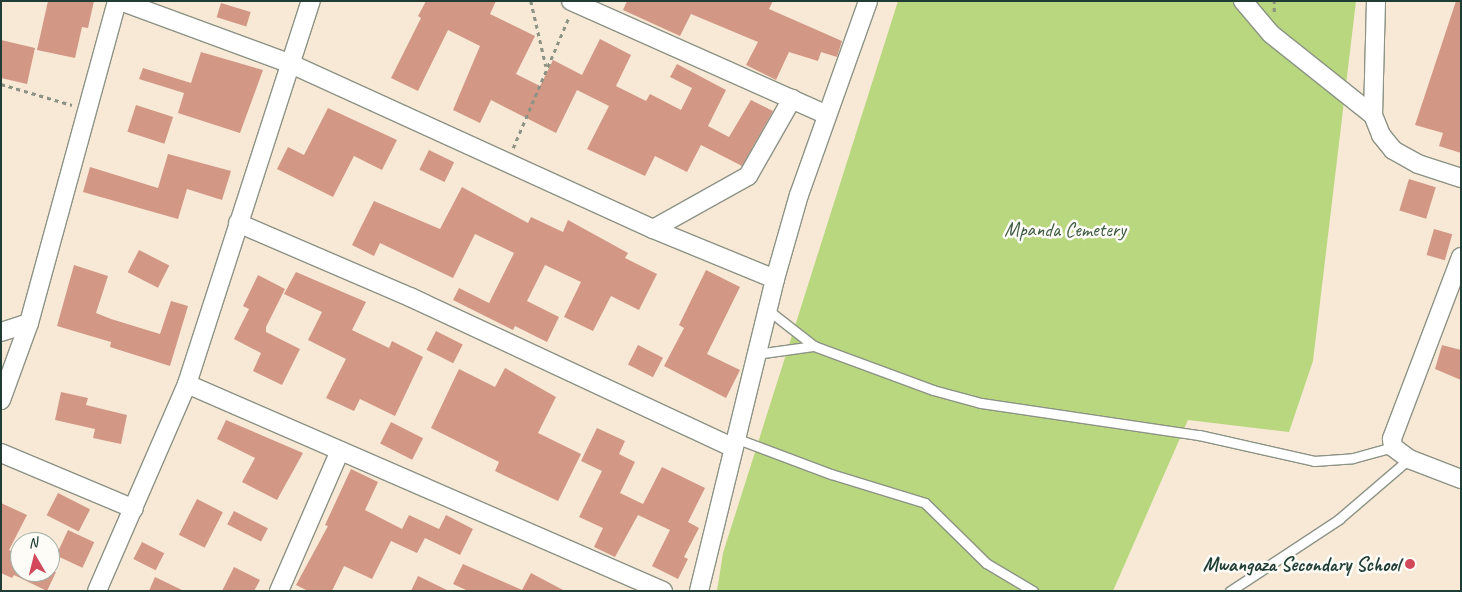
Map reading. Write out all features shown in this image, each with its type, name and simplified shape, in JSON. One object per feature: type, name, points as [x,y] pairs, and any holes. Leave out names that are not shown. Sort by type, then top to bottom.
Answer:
[{"type":"street","points":[[1,400],[29,323],[117,1]]},
{"type":"street","points":[[120,1],[291,64],[507,160],[654,229],[775,279]]},
{"type":"street","points":[[97,591],[187,384],[311,1]]},
{"type":"street","points":[[1243,1],[1271,34],[1372,115],[1393,150],[1418,164],[1461,178]]},
{"type":"street","points":[[1372,115],[1376,1]]},
{"type":"street","points":[[573,2],[827,115]]},
{"type":"street","points":[[699,591],[733,442],[775,279],[827,115],[870,4]]},
{"type":"street","points":[[654,229],[748,176],[792,100]]},
{"type":"street","points":[[238,223],[410,297],[733,442]]},
{"type":"street","points":[[1461,256],[1393,432],[1393,447],[1409,459],[1461,479]]},
{"type":"street","points":[[1,332],[29,323]]},
{"type":"street","points":[[1,341],[17,357]]},
{"type":"street","points":[[187,384],[663,591]]},
{"type":"street","points":[[279,591],[340,451]]},
{"type":"street","points":[[1,453],[134,509]]},
{"type":"lane","points":[[768,310],[814,346],[933,390],[981,403],[1242,443],[1296,459],[1330,461],[1393,447]]},
{"type":"lane","points":[[756,354],[814,346]]},
{"type":"lane","points":[[733,442],[925,504],[986,563],[1033,591]]},
{"type":"lane","points":[[1230,591],[1339,519],[1409,459]]},
{"type":"path","points":[[531,1],[546,68]]},
{"type":"path","points":[[507,160],[573,2]]},
{"type":"path","points":[[1,84],[88,109]]},
{"type":"green space","name":"Mpanda Cemetery","points":[[898,1],[1356,1],[1313,361],[1289,432],[1188,420],[1113,591],[717,591],[723,553]]},
{"type":"building","points":[[48,1],[94,1],[88,28],[82,27],[75,58],[37,50]]},
{"type":"building","points":[[426,1],[496,1],[490,14],[535,36],[516,74],[540,86],[553,60],[582,75],[600,39],[631,55],[616,86],[646,101],[650,94],[681,110],[692,88],[670,77],[677,64],[726,90],[708,126],[729,137],[751,100],[773,111],[742,166],[701,145],[687,172],[655,156],[645,176],[587,149],[609,106],[577,90],[556,133],[491,100],[480,123],[453,110],[480,46],[448,30],[418,91],[391,78],[421,18],[418,16]]},
{"type":"building","points":[[627,1],[773,1],[769,9],[842,41],[837,57],[821,52],[818,61],[789,52],[776,80],[746,65],[758,42],[691,14],[680,36],[623,10]]},
{"type":"building","points":[[1456,1],[1461,1],[1461,153],[1439,146],[1443,133],[1415,125]]},
{"type":"building","points":[[221,3],[251,12],[246,26],[217,17]]},
{"type":"building","points":[[1,40],[35,48],[27,84],[1,78]]},
{"type":"building","points":[[201,52],[263,70],[240,133],[178,113],[184,93],[139,79],[143,68],[191,83]]},
{"type":"building","points":[[136,105],[173,117],[164,144],[127,132]]},
{"type":"building","points":[[328,108],[397,140],[382,170],[354,156],[333,197],[277,169],[288,147],[304,155]]},
{"type":"building","points":[[429,150],[454,162],[445,182],[419,170]]},
{"type":"building","points":[[168,154],[231,171],[222,200],[187,189],[178,219],[83,192],[90,167],[158,188]]},
{"type":"building","points":[[1409,179],[1436,187],[1426,219],[1399,211]]},
{"type":"building","points":[[462,187],[528,223],[531,217],[563,232],[568,220],[628,253],[625,258],[657,274],[639,310],[611,296],[593,331],[564,317],[581,282],[545,265],[527,301],[559,317],[547,342],[515,326],[513,330],[453,300],[459,288],[489,303],[514,253],[475,234],[453,278],[380,243],[374,256],[352,245],[374,201],[440,229]]},
{"type":"building","points":[[1434,229],[1452,234],[1445,260],[1427,255]]},
{"type":"building","points":[[139,250],[169,265],[158,288],[128,272]]},
{"type":"building","points":[[74,265],[108,276],[96,313],[111,319],[160,334],[171,301],[188,306],[170,366],[110,347],[111,342],[57,326]]},
{"type":"building","points":[[706,270],[740,287],[707,354],[740,370],[726,398],[664,366],[684,328],[679,325]]},
{"type":"building","points":[[296,272],[366,302],[352,330],[389,348],[392,341],[423,357],[395,416],[360,399],[354,411],[326,398],[346,359],[308,340],[322,312],[284,294]]},
{"type":"building","points":[[258,275],[285,289],[266,327],[266,332],[300,349],[282,385],[253,371],[261,353],[234,339],[249,309],[243,306]]},
{"type":"building","points":[[436,331],[463,345],[453,363],[426,350]]},
{"type":"building","points":[[638,345],[663,358],[653,377],[628,365]]},
{"type":"building","points":[[1442,345],[1461,350],[1461,380],[1435,369]]},
{"type":"building","points":[[505,368],[556,397],[538,433],[581,454],[558,501],[495,471],[499,462],[431,428],[459,369],[495,387]]},
{"type":"building","points":[[61,392],[88,398],[86,405],[127,415],[121,444],[93,438],[95,429],[55,420]]},
{"type":"building","points":[[226,420],[303,453],[277,500],[242,482],[255,458],[217,439]]},
{"type":"building","points":[[391,422],[423,438],[412,460],[380,443]]},
{"type":"building","points":[[597,428],[625,441],[619,454],[635,462],[620,493],[643,504],[662,467],[705,488],[688,522],[699,528],[684,557],[688,559],[678,579],[652,566],[670,530],[638,515],[615,557],[594,547],[603,528],[579,517],[602,471],[581,461]]},
{"type":"building","points":[[351,469],[378,482],[365,510],[402,529],[409,515],[439,529],[446,515],[473,529],[460,555],[425,538],[417,553],[391,541],[372,579],[344,566],[332,591],[308,591],[296,585],[328,526],[325,525]]},
{"type":"building","points":[[58,493],[90,509],[79,532],[47,515]]},
{"type":"building","points":[[197,499],[223,512],[205,548],[179,535]]},
{"type":"building","points":[[1,503],[27,515],[18,532],[10,532],[10,577],[1,573]]},
{"type":"building","points":[[234,511],[268,528],[261,542],[227,524]]},
{"type":"building","points":[[68,530],[94,542],[82,568],[60,557],[60,547]]},
{"type":"building","points":[[142,542],[164,553],[156,570],[133,559]]},
{"type":"building","points":[[463,564],[522,590],[531,573],[565,591],[468,591],[453,584]]},
{"type":"building","points":[[234,567],[260,580],[254,591],[222,591]]},
{"type":"building","points":[[418,576],[449,591],[411,591]]},
{"type":"building","points":[[155,577],[184,591],[149,591]]},
{"type":"building","points":[[28,582],[51,582],[47,591]]},
{"type":"place","name":"Mwangaza Secondary School","points":[[1410,564]]}]
